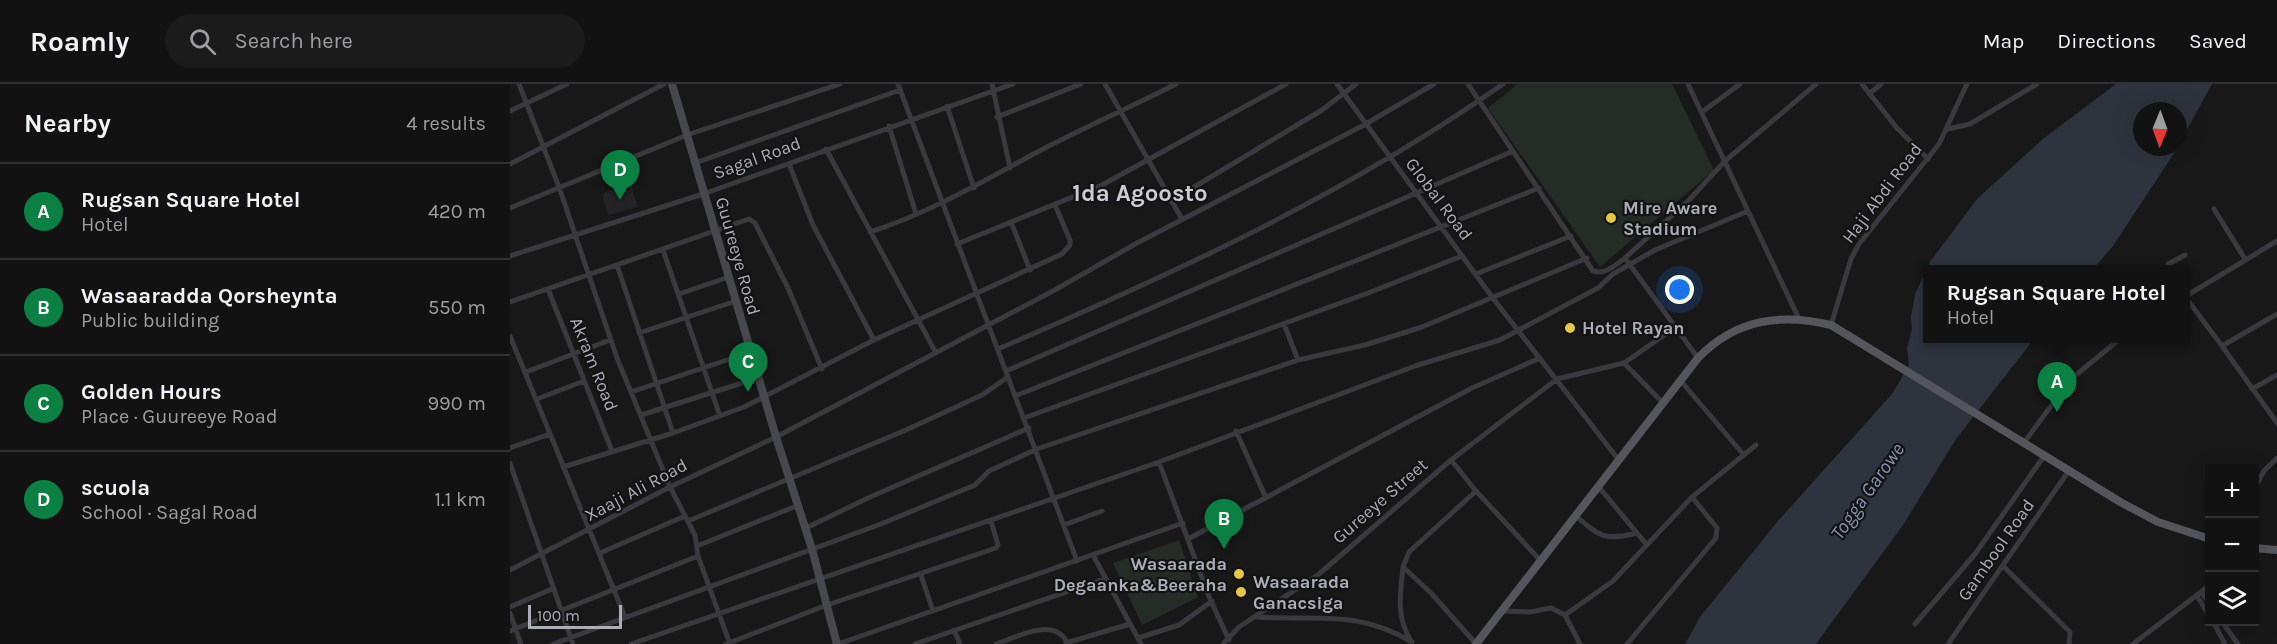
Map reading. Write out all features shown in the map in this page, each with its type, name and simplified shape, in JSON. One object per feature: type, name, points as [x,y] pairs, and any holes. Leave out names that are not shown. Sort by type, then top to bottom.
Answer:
[{"type":"main road","points":[[1476,644],[1539,559],[1698,358],[1719,338],[1748,323],[1773,319],[1799,319],[1831,325],[1978,414],[2068,472],[2158,522],[2205,537]]},
{"type":"main road","points":[[2259,548],[2277,550]]},
{"type":"street","points":[[519,84],[590,276],[610,340],[670,487],[687,518],[728,644],[827,605],[996,548],[998,545],[991,520]]},
{"type":"street","points":[[510,111],[567,84]]},
{"type":"street","points":[[510,164],[664,84]]},
{"type":"street","name":"Guureeye Road","points":[[672,84],[764,398],[806,528],[837,644]]},
{"type":"street","points":[[510,208],[687,135],[840,84]]},
{"type":"street","points":[[992,84],[997,117],[1010,168]]},
{"type":"street","name":"Sagal Road","points":[[510,256],[789,164],[889,126],[1013,84]]},
{"type":"street","points":[[997,117],[1081,84]]},
{"type":"street","points":[[1105,84],[1182,219]]},
{"type":"street","points":[[870,232],[974,188],[1176,84]]},
{"type":"street","points":[[957,244],[1055,205],[1148,161],[1286,84]]},
{"type":"street","name":"Global Road","points":[[1337,84],[1492,297],[1618,459]]},
{"type":"street","points":[[1171,201],[1322,110],[1356,84]]},
{"type":"street","name":"Xaaji Ali Road","points":[[510,570],[590,531],[670,487],[776,437],[936,353],[1182,219],[1364,124],[1434,84]]},
{"type":"street","points":[[1468,84],[1593,270],[1600,273],[1625,258],[1689,200],[1725,161],[1816,84]]},
{"type":"street","points":[[998,349],[1224,249],[1331,192],[1503,84]]},
{"type":"street","points":[[1688,84],[1799,319]]},
{"type":"street","points":[[1702,112],[1740,84]]},
{"type":"street","points":[[1862,84],[1896,127],[1928,159]]},
{"type":"street","points":[[1869,94],[1881,84]]},
{"type":"street","name":"Haji Abdi Road","points":[[1831,325],[1851,259],[1859,244],[1928,159],[1948,129],[1967,84]]},
{"type":"street","points":[[1948,129],[1970,124],[2037,84]]},
{"type":"street","points":[[695,163],[899,87],[976,295],[1037,449],[1052,498],[1077,561]]},
{"type":"street","points":[[947,106],[974,188]]},
{"type":"street","points":[[889,126],[915,214]]},
{"type":"street","points":[[826,149],[936,353]]},
{"type":"street","points":[[600,553],[790,479],[982,395],[1007,374],[1513,151]]},
{"type":"street","points":[[789,164],[813,225],[874,340]]},
{"type":"street","points":[[1015,396],[1539,188]]},
{"type":"street","points":[[563,467],[673,433],[764,398],[874,340],[1062,254],[1070,245],[1055,205]]},
{"type":"street","points":[[2214,209],[2245,259]]},
{"type":"street","points":[[631,644],[1159,462],[1236,431],[1519,331],[1598,288],[1629,264],[1655,249],[1748,211]]},
{"type":"street","points":[[510,302],[590,276],[745,220],[753,220],[788,288],[822,369]]},
{"type":"street","points":[[1011,222],[1030,270]]},
{"type":"street","points":[[1476,274],[1571,236]]},
{"type":"street","points":[[2190,294],[2245,259],[2277,242]]},
{"type":"street","points":[[663,250],[720,416]]},
{"type":"street","points":[[2168,265],[2185,255]]},
{"type":"street","points":[[1024,418],[1284,324],[1462,256]]},
{"type":"street","points":[[553,644],[709,588],[975,485],[989,471],[1037,449],[1298,360],[1365,345],[1422,327],[1587,258]]},
{"type":"street","points":[[1625,258],[1698,358]]},
{"type":"street","points":[[617,266],[673,433]]},
{"type":"street","points":[[679,294],[729,277]]},
{"type":"street","name":"Akram Road","points":[[548,288],[612,451]]},
{"type":"street","points":[[639,333],[736,301]]},
{"type":"street","points":[[2190,302],[2277,423]]},
{"type":"street","points":[[2222,346],[2277,314]]},
{"type":"street","points":[[1284,324],[1298,360]]},
{"type":"street","points":[[1557,379],[1624,363],[1676,327]]},
{"type":"street","points":[[510,336],[625,617]]},
{"type":"street","points":[[526,372],[610,340]]},
{"type":"street","points":[[2023,444],[2071,379],[2116,343]]},
{"type":"street","points":[[631,392],[703,366],[751,352]]},
{"type":"street","points":[[1188,539],[1472,388],[1540,358]]},
{"type":"street","points":[[1624,363],[1662,402]]},
{"type":"street","points":[[2252,389],[2277,375]]},
{"type":"street","points":[[640,415],[758,378]]},
{"type":"street","name":"Gureeye Street","points":[[1223,644],[1239,627],[1319,573],[1451,460],[1557,379]]},
{"type":"street","points":[[1680,380],[1743,454]]},
{"type":"street","points":[[537,399],[584,381]]},
{"type":"street","points":[[806,528],[870,497],[1029,428]]},
{"type":"street","points":[[1236,431],[1266,498]]},
{"type":"street","points":[[510,448],[550,434]]},
{"type":"street","points":[[1565,615],[1613,581],[1692,497],[1756,445]]},
{"type":"street","points":[[1915,624],[1975,554],[2044,456]]},
{"type":"street","points":[[2259,480],[2264,471],[2277,458]]},
{"type":"street","points":[[1451,460],[1476,491],[1539,559]]},
{"type":"street","points":[[1159,462],[1212,602],[1229,640]]},
{"type":"street","points":[[510,463],[573,644]]},
{"type":"street","name":"Gambool Road","points":[[1948,644],[2068,472]]},
{"type":"street","points":[[1598,485],[1647,545]]},
{"type":"street","points":[[1413,643],[1402,623],[1399,607],[1403,567],[1410,552],[1476,491]]},
{"type":"street","points":[[1627,644],[1716,538],[1717,528],[1692,497]]},
{"type":"street","points":[[697,546],[799,505]]},
{"type":"street","points":[[1064,525],[1102,511]]},
{"type":"street","points":[[1574,514],[1596,534],[1605,538],[1637,533]]},
{"type":"street","points":[[837,644],[1182,523]]},
{"type":"street","points":[[1093,555],[1104,579],[1140,641],[1179,625],[1212,602]]},
{"type":"street","points":[[513,630],[698,556]]},
{"type":"street","points":[[2003,566],[2070,632],[2069,644]]},
{"type":"street","points":[[1403,567],[1432,594],[1476,644]]},
{"type":"street","points":[[921,575],[933,611]]},
{"type":"street","points":[[915,644],[1104,579]]},
{"type":"street","points":[[510,607],[554,588]]},
{"type":"street","points":[[2133,644],[2205,589]]},
{"type":"street","points":[[2199,594],[2205,599]]},
{"type":"street","points":[[2199,594],[2205,607]]},
{"type":"street","points":[[1499,611],[1530,612],[1546,607],[1565,615],[1580,644]]},
{"type":"street","points":[[510,613],[513,630],[521,644]]},
{"type":"street","points":[[1257,617],[1350,618],[1370,622],[1413,643]]},
{"type":"street","points":[[996,644],[1040,630],[1056,630],[1063,635],[1065,643],[1130,624]]},
{"type":"street","points":[[2215,626],[2225,644]]},
{"type":"street","points":[[2225,626],[2238,644]]},
{"type":"street","points":[[954,630],[960,644]]},
{"type":"shaded area","name":"Mire Aware Stadium","points":[[1518,84],[1672,84],[1714,170],[1600,267],[1488,108]]},
{"type":"shaded area","points":[[630,182],[638,207],[608,215],[602,194]]},
{"type":"shaded area","points":[[1179,540],[1198,597],[1142,625],[1113,563]]},
{"type":"water","points":[[2116,84],[2212,84],[2187,130],[2187,102],[2133,102],[2133,156],[2172,156],[2113,246],[2096,265],[1929,265],[1977,199],[2044,138]]},
{"type":"water","name":"Togga Garowe","points":[[1923,277],[1923,343],[2031,343],[1956,439],[1903,525],[1816,644],[1685,644],[1700,617],[1778,521],[1892,394],[1909,365],[1907,348],[1912,329],[1911,317],[1915,294]]},
{"type":"place","name":"scuola","points":[[620,200]]},
{"type":"place","name":"Mire Aware Stadium","points":[[1611,218]]},
{"type":"place","name":"Hotel Rayan","points":[[1570,328]]},
{"type":"place","name":"Golden Hours","points":[[748,392]]},
{"type":"place","name":"Rugsan Square Hotel","points":[[2057,412]]},
{"type":"place","name":"Wasaaradda Qorsheynta","points":[[1224,549]]},
{"type":"place","name":"Wasaarada Degaanka&Beeraha","points":[[1239,574]]},
{"type":"place","name":"Wasaarada Ganacsiga","points":[[1241,592]]},
{"type":"district","name":"1da Agoosto","points":[[1140,193]]}]
